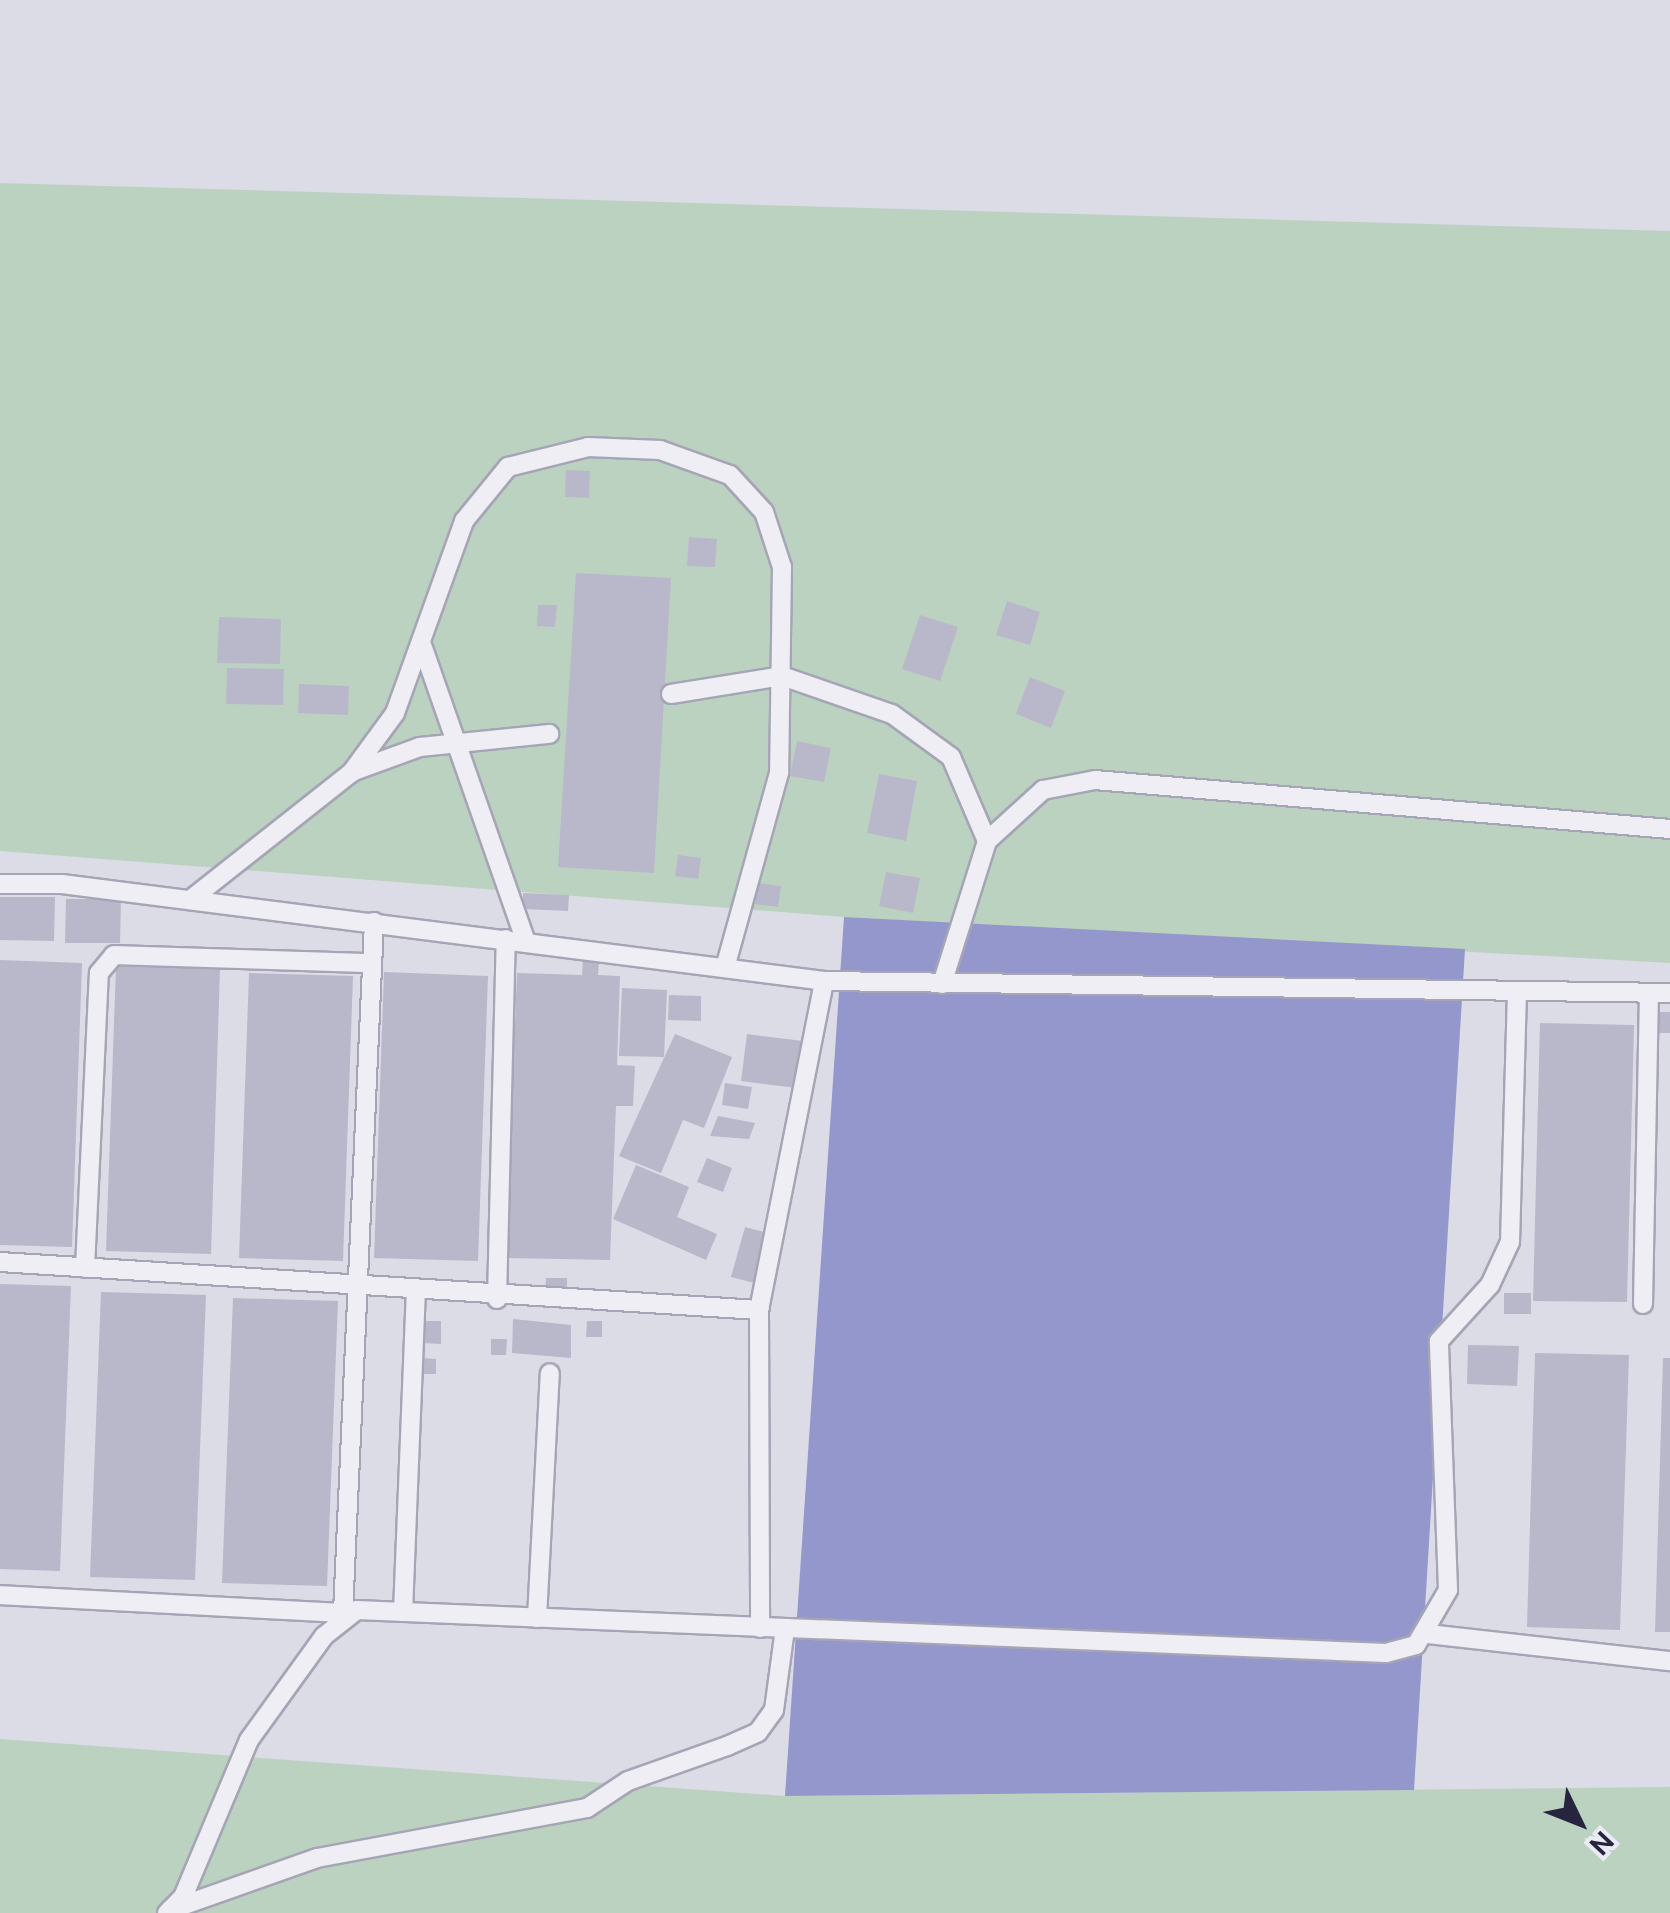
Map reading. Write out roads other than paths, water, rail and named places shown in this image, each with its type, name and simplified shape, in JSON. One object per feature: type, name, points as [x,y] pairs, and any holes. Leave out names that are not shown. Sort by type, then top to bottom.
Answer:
[{"type":"lane","points":[[190,900],[351,773],[395,713],[464,521],[508,467],[588,447],[660,450],[730,475],[764,512],[782,567],[780,773],[725,968]]},
{"type":"lane","points":[[422,646],[526,942]]},
{"type":"lane","points":[[671,694],[782,676],[892,714],[951,757],[987,841]]},
{"type":"lane","points":[[351,773],[457,742],[549,734]]},
{"type":"lane","points":[[942,984],[987,841],[1043,790],[1095,780],[1670,829]]},
{"type":"lane","points":[[0,884],[190,900],[824,981],[1518,997],[1670,993]]},
{"type":"lane","points":[[169,1911],[250,1740],[343,1613],[374,922]]},
{"type":"lane","points":[[497,1300],[506,940]]},
{"type":"lane","points":[[85,1268],[99,973],[114,955],[372,963]]},
{"type":"lane","points":[[760,1628],[759,1310],[824,981]]},
{"type":"lane","points":[[1644,1304],[1649,993]]},
{"type":"lane","points":[[1428,1634],[1448,1590],[1439,1340],[1490,1285],[1510,1242],[1518,997]]},
{"type":"lane","points":[[0,1262],[358,1286],[497,1300],[759,1310]]},
{"type":"lane","points":[[403,1612],[416,1292]]},
{"type":"lane","points":[[537,1618],[550,1372]]},
{"type":"lane","points":[[0,1595],[343,1613],[403,1612],[1386,1653],[1428,1634],[1670,1661]]},
{"type":"lane","points":[[169,1911],[317,1858],[586,1808],[628,1780],[728,1746],[758,1732],[774,1710],[785,1629]]},
{"type":"water","points":[[844,917],[1465,949],[1414,1790],[785,1796]]}]
